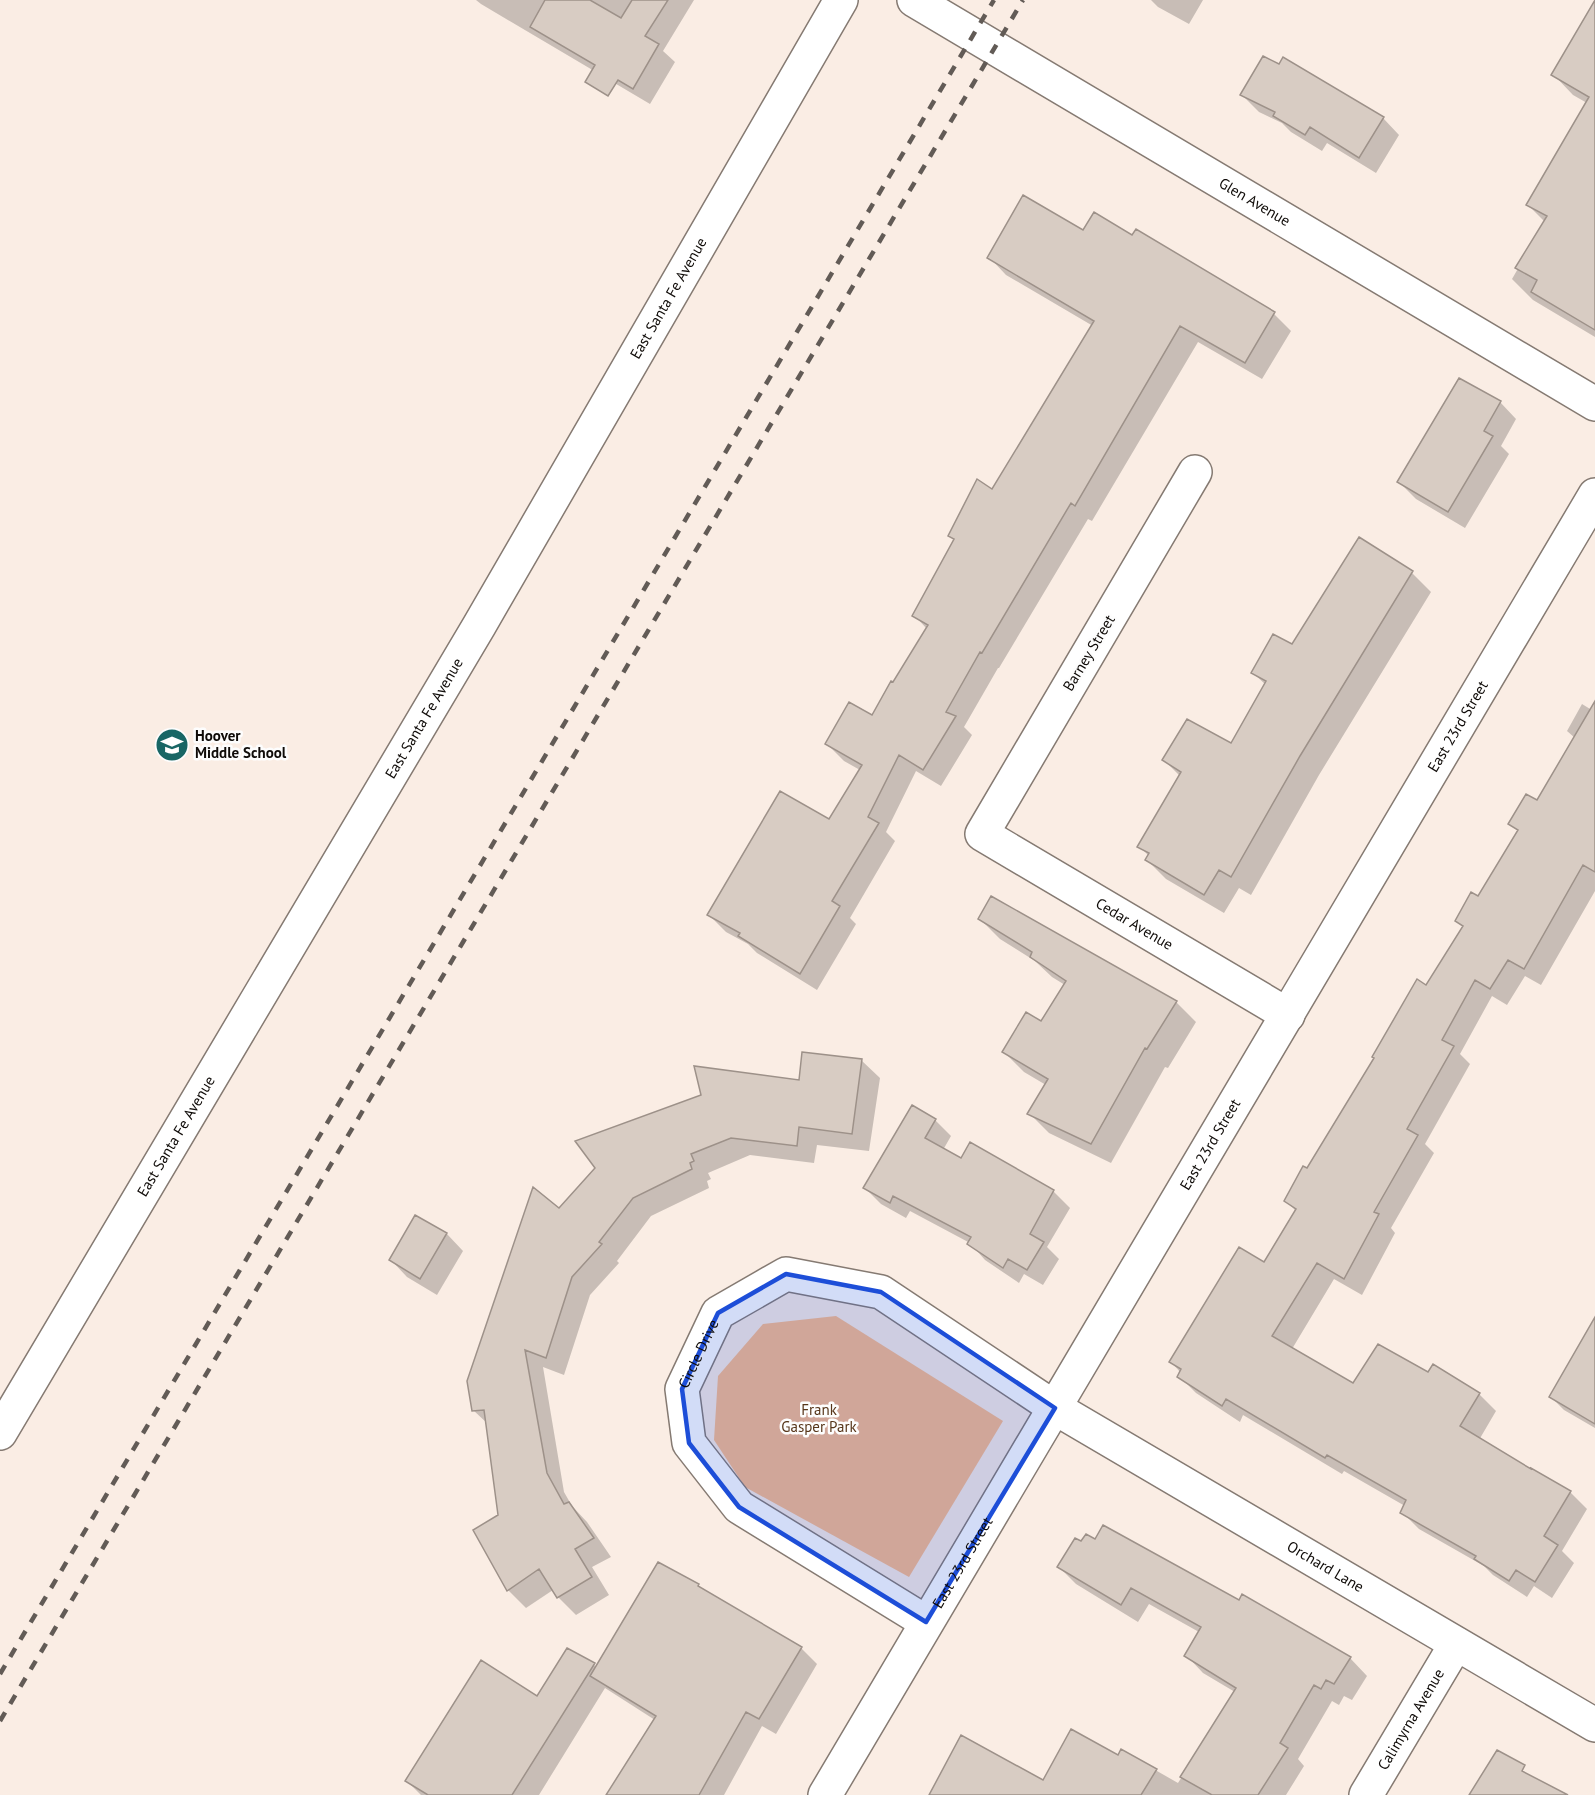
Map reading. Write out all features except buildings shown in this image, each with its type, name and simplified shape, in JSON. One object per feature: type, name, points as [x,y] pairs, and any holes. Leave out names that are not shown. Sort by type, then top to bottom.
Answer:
[{"type":"street","name":"East Santa Fe Avenue","points":[[0,1432],[479,626],[841,0]]},
{"type":"street","name":"Glen Avenue","points":[[914,0],[1595,404]]},
{"type":"street","name":"Barney Street","points":[[982,834],[1195,472]]},
{"type":"street","name":"East 23rd Street","points":[[825,1795],[1595,495]]},
{"type":"street","name":"Cedar Avenue","points":[[982,834],[1288,1015]]},
{"type":"street","name":"Circle Drive","points":[[926,1622],[739,1507],[689,1443],[682,1389],[718,1313],[786,1274],[881,1292],[1055,1408]]},
{"type":"street","name":"Orchard Lane","points":[[1055,1408],[1595,1725]]},
{"type":"street","name":"Calimyrna Avenue","points":[[1366,1795],[1456,1644]]},
{"type":"highlighted area","points":[[786,1274],[881,1292],[1055,1408],[926,1622],[739,1507],[689,1443],[682,1389],[718,1313]]},
{"type":"green space","name":"Frank Gasper Park","points":[[836,1316],[1003,1421],[909,1577],[745,1487],[714,1440],[718,1376],[763,1324]]},
{"type":"railway","points":[[0,1674],[994,0]]},
{"type":"railway","points":[[0,1721],[1023,0]]},
{"type":"place","name":"Hoover Middle School","points":[[172,745]]}]
